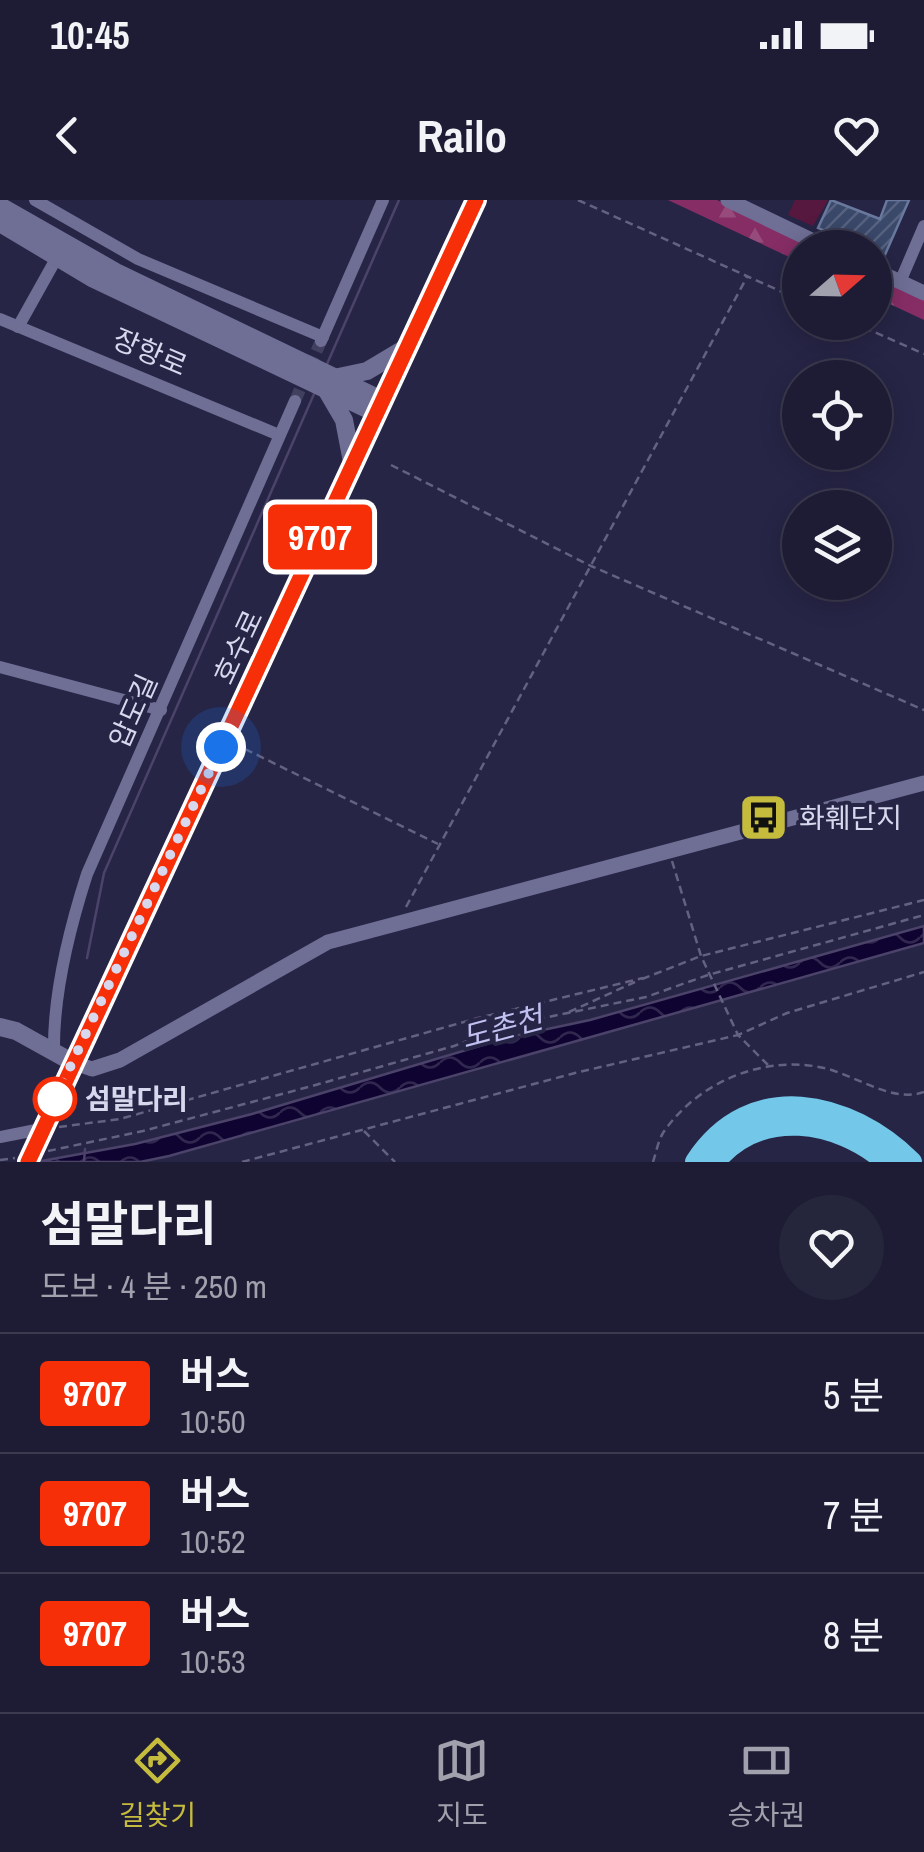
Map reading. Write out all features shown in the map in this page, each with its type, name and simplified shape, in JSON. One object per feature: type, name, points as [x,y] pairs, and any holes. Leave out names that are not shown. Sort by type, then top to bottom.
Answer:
[{"type":"highway","points":[[696,1162],[724,1130],[740,1120],[779,1108],[824,1109],[874,1132],[895,1159]]},
{"type":"highway","points":[[714,1162],[748,1135],[804,1124],[847,1134],[895,1159]]},
{"type":"main road","name":"호수로","points":[[26,1158],[476,200]]},
{"type":"main road","points":[[0,206],[60,252]]},
{"type":"main road","points":[[0,223],[381,408]]},
{"type":"main road","points":[[323,381],[367,370],[409,346]]},
{"type":"main road","points":[[323,381],[344,420],[353,468]]},
{"type":"main road","points":[[0,1027],[72,1062]]},
{"type":"street","points":[[35,200],[138,259],[322,339],[384,200]]},
{"type":"street","points":[[728,200],[790,230]]},
{"type":"street","points":[[18,327],[76,226]]},
{"type":"street","points":[[900,282],[924,226]]},
{"type":"street","points":[[892,278],[924,292]]},
{"type":"street","name":"장항로","points":[[0,320],[279,435]]},
{"type":"street","name":"압도길","points":[[54,1052],[54,1027],[74,914],[87,874],[294,401]]},
{"type":"street","points":[[0,667],[161,710]]},
{"type":"street","points":[[72,1062],[92,1069],[120,1060],[328,942],[924,782]]},
{"type":"street","points":[[0,1137],[40,1132]]},
{"type":"path","points":[[578,200],[782,292]]},
{"type":"path","points":[[398,921],[747,277]]},
{"type":"path","points":[[892,340],[924,354]]},
{"type":"path","points":[[390,464],[590,566],[924,710]]},
{"type":"path","points":[[246,748],[440,844]]},
{"type":"path","points":[[668,850],[701,956],[732,1029],[768,1065]]},
{"type":"path","points":[[564,1014],[701,956],[924,900]]},
{"type":"path","points":[[0,1160],[144,1132],[422,1055],[509,1025],[646,996],[924,916]]},
{"type":"path","points":[[242,1162],[575,1073],[738,1035],[787,1014],[924,972]]},
{"type":"path","points":[[40,1132],[120,1119],[478,1018],[643,978]]},
{"type":"path","points":[[652,1162],[662,1134],[693,1100],[727,1078],[768,1065],[824,1068],[894,1094],[910,1096],[924,1092]]},
{"type":"path","points":[[363,1130],[395,1162]]},
{"type":"shaded area","points":[[795,200],[828,200],[813,226],[788,215]]},
{"type":"green space","points":[[668,200],[717,200],[782,231],[782,254]]},
{"type":"green space","points":[[892,284],[924,300],[924,320],[892,305]]},
{"type":"water","points":[[924,926],[924,943],[169,1156],[140,1162],[36,1162],[135,1144],[252,1114],[510,1037],[590,1020]]},
{"type":"building","points":[[831,200],[880,219],[887,200],[909,200],[892,239],[892,230],[818,228]]},
{"type":"waterway","points":[[327,364],[399,200]]},
{"type":"waterway","points":[[87,958],[104,873],[314,394]]},
{"type":"waterway","points":[[84,1162],[85,1149]]},
{"type":"tunnel","points":[[295,401],[321,341]]},
{"type":"bus line","name":"9707","points":[[28,1162],[476,200]]},
{"type":"place","name":"화훼단지","points":[[764,818]]},
{"type":"place","name":"섬말다리","points":[[55,1099]]},
{"type":"route","points":[[55,1099],[221,747]]},
{"type":"water label","name":"도촌천","points":[[502,1028]]}]
